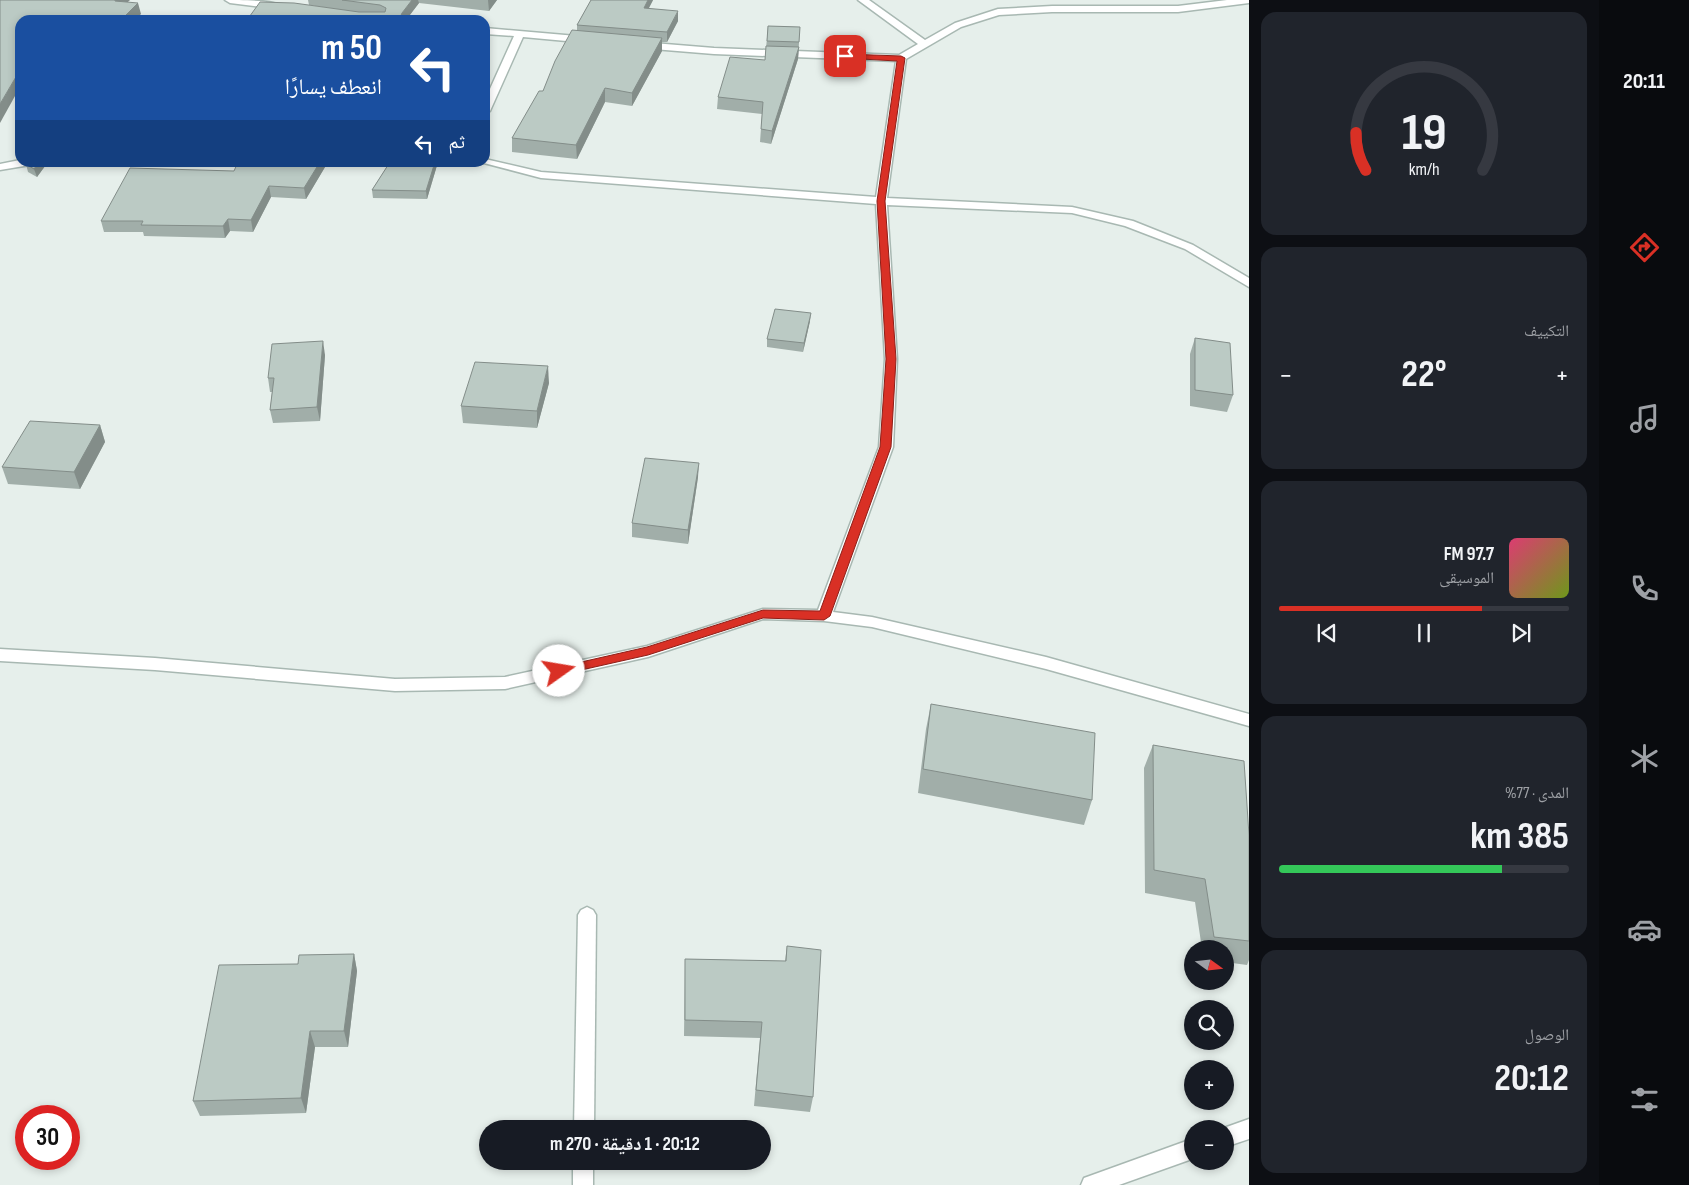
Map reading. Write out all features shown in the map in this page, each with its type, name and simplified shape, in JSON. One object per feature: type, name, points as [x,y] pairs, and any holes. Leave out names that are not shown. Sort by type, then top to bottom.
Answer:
[{"type":"street","points":[[230,0],[287,8]]},
{"type":"street","points":[[863,0],[925,44]]},
{"type":"street","points":[[627,43],[714,51],[901,58],[958,25],[998,12],[1052,9],[1178,9],[1249,0]]},
{"type":"street","points":[[490,31],[597,41]]},
{"type":"street","points":[[490,100],[520,34]]},
{"type":"street","points":[[824,616],[886,447],[891,359],[881,201],[901,58]]},
{"type":"street","points":[[490,163],[541,175],[881,201],[1072,210],[1129,223],[1188,247],[1249,283]]},
{"type":"street","points":[[0,167],[15,164]]},
{"type":"street","points":[[0,655],[156,664],[395,685],[505,683],[648,651],[763,614],[824,616],[872,622],[1046,663],[1249,720]]},
{"type":"street","points":[[584,1120],[587,915]]},
{"type":"street","points":[[1234,1134],[1249,1128]]},
{"type":"street","points":[[1091,1185],[1184,1152]]},
{"type":"street","points":[[583,1185],[584,1170]]},
{"type":"building","points":[[0,0],[115,0],[138,3],[126,15],[15,15],[15,78],[0,104]]},
{"type":"building","points":[[342,0],[412,0],[401,15],[251,15],[260,2],[294,3],[359,12],[385,12],[386,8],[380,5]]},
{"type":"building","points":[[591,0],[648,0],[644,8],[678,11],[667,32],[577,25]]},
{"type":"building","points":[[768,26],[800,27],[799,42],[767,41]]},
{"type":"building","points":[[572,30],[662,38],[632,93],[605,88],[576,145],[512,138],[539,91],[543,91],[555,61]]},
{"type":"building","points":[[766,46],[799,47],[772,131],[761,129],[763,102],[718,97],[730,57],[765,60]]},
{"type":"building","points":[[236,167],[317,167],[304,188],[269,186],[251,220],[228,219],[223,226],[141,225],[143,221],[101,221],[130,168],[234,171]]},
{"type":"building","points":[[387,167],[433,167],[426,191],[372,190]]},
{"type":"building","points":[[775,309],[811,313],[804,343],[767,339]]},
{"type":"building","points":[[1195,338],[1230,343],[1233,395],[1195,390]]},
{"type":"building","points":[[323,341],[317,407],[270,410],[274,378],[268,378],[272,344]]},
{"type":"building","points":[[475,362],[548,366],[537,411],[461,406]]},
{"type":"building","points":[[30,421],[100,425],[74,472],[2,467]]},
{"type":"building","points":[[645,458],[699,463],[688,530],[632,523]]},
{"type":"building","points":[[931,704],[1095,733],[1092,800],[923,769]]},
{"type":"building","points":[[1153,745],[1244,761],[1249,835],[1249,941],[1214,937],[1205,879],[1154,870]]},
{"type":"building","points":[[787,946],[821,950],[813,1097],[756,1090],[762,1022],[685,1020],[685,959],[786,961]]},
{"type":"building","points":[[354,954],[344,1031],[310,1031],[301,1098],[193,1101],[219,965],[298,964],[299,955]]},
{"type":"route","points":[[559,671],[648,651],[763,614],[824,616],[886,447],[891,359],[881,201],[901,58],[845,56]]}]
